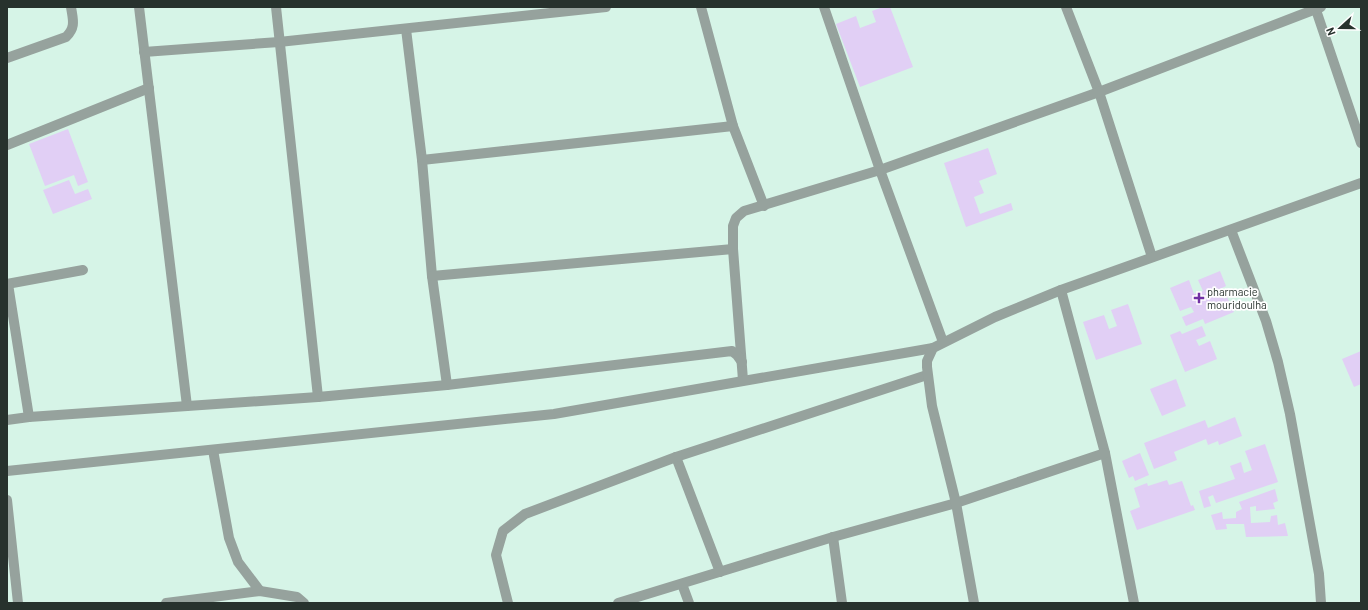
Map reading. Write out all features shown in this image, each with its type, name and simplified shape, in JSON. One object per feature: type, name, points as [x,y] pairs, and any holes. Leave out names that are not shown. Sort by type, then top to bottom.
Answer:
[{"type":"street","points":[[7,58],[66,37],[71,32],[73,24],[71,7]]},
{"type":"street","points":[[139,7],[188,406]]},
{"type":"street","points":[[276,7],[318,397]]},
{"type":"street","points":[[144,52],[279,42],[606,7]]},
{"type":"street","points":[[701,7],[733,126],[764,206]]},
{"type":"street","points":[[824,7],[880,170],[944,342]]},
{"type":"street","points":[[1066,7],[1099,92],[1152,257]]},
{"type":"street","points":[[743,380],[733,226],[736,218],[744,211],[880,170],[1099,92],[1317,8],[1361,143]]},
{"type":"street","points":[[406,29],[422,160],[432,276],[447,385]]},
{"type":"street","points":[[7,145],[149,88]]},
{"type":"street","points":[[422,160],[733,126]]},
{"type":"street","points":[[7,471],[554,414],[933,348],[995,316],[1061,290],[1361,183]]},
{"type":"street","points":[[1231,230],[1266,321],[1280,370],[1296,444],[1319,574],[1321,603]]},
{"type":"street","points":[[432,276],[734,249]]},
{"type":"street","points":[[29,417],[8,284],[83,270]]},
{"type":"street","points":[[1061,290],[1105,453],[1134,603]]},
{"type":"street","points":[[933,348],[927,361],[927,375],[932,406],[956,503],[974,603]]},
{"type":"street","points":[[7,420],[29,417],[318,397],[447,385],[732,351],[742,362]]},
{"type":"street","points":[[508,603],[496,555],[503,531],[525,514],[676,457],[927,375]]},
{"type":"street","points":[[213,450],[229,538],[238,562],[260,591]]},
{"type":"street","points":[[618,603],[833,536],[956,503],[1105,453]]},
{"type":"street","points":[[676,457],[720,572]]},
{"type":"street","points":[[7,500],[18,603]]},
{"type":"street","points":[[833,536],[842,603]]},
{"type":"street","points":[[682,584],[689,603]]},
{"type":"street","points":[[166,603],[260,591],[296,598],[304,603]]},
{"type":"building","points":[[883,7],[890,7],[913,67],[860,87],[836,24],[856,16],[860,28],[876,22],[872,11]]},
{"type":"building","points":[[68,129],[88,182],[78,186],[74,175],[45,186],[29,144]]},
{"type":"building","points":[[988,148],[997,174],[979,181],[984,193],[974,197],[980,214],[1011,203],[1013,210],[966,227],[944,163]]},
{"type":"building","points":[[69,180],[75,194],[88,189],[92,199],[53,214],[43,190]]},
{"type":"building","name":"pharmacie mouridoulha","points":[[1220,271],[1226,286],[1220,289],[1224,299],[1227,297],[1234,312],[1205,324],[1203,319],[1186,326],[1182,317],[1194,312],[1191,307],[1180,311],[1170,288],[1189,280],[1194,294],[1203,291],[1198,280]]},
{"type":"building","points":[[1128,304],[1142,344],[1096,360],[1083,322],[1104,315],[1109,329],[1117,326],[1111,310]]},
{"type":"building","points":[[1202,326],[1206,336],[1196,340],[1199,346],[1210,341],[1217,359],[1185,372],[1170,335],[1180,331],[1182,334]]},
{"type":"building","points":[[1361,351],[1361,384],[1354,387],[1342,359]]},
{"type":"building","points":[[1176,379],[1186,406],[1162,416],[1150,389]]},
{"type":"building","points":[[1235,417],[1242,436],[1219,445],[1218,441],[1208,445],[1206,439],[1174,452],[1177,460],[1154,469],[1144,443],[1205,420],[1208,428]]},
{"type":"building","points":[[1265,444],[1278,482],[1216,503],[1213,495],[1208,497],[1211,506],[1204,508],[1199,491],[1235,479],[1230,466],[1241,462],[1244,473],[1252,470],[1245,451]]},
{"type":"building","points":[[1140,453],[1149,475],[1135,481],[1133,476],[1129,478],[1122,461]]},
{"type":"building","points":[[1167,480],[1169,485],[1182,481],[1191,506],[1193,505],[1195,510],[1137,530],[1130,511],[1140,507],[1134,488],[1147,483],[1148,486]]},
{"type":"building","points":[[1275,489],[1278,501],[1273,503],[1275,509],[1256,511],[1256,506],[1250,507],[1251,523],[1270,522],[1271,516],[1277,515],[1278,525],[1285,523],[1288,536],[1246,537],[1244,524],[1226,524],[1227,529],[1216,530],[1211,515],[1222,512],[1223,519],[1236,518],[1236,512],[1242,509],[1239,502]]},
{"type":"place","name":"pharmacie mouridoulha","points":[[1199,298]]}]
